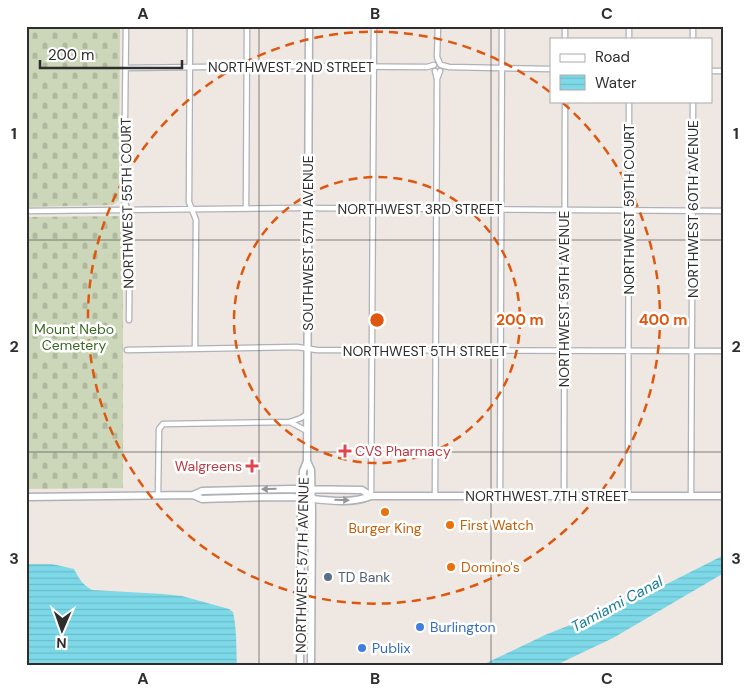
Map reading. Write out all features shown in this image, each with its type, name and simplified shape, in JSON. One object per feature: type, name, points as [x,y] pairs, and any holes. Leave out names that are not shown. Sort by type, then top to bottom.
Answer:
[{"type":"main road","name":"SOUTHWEST 57TH AVENUE","points":[[307,461],[309,26]]},
{"type":"main road","name":"NORTHWEST 57TH AVENUE","points":[[300,666],[302,498],[303,470],[307,461]]},
{"type":"main road","name":"NORTHWEST 57TH AVENUE","points":[[307,461],[311,470],[312,490],[311,666]]},
{"type":"main road","name":"NORTHWEST 7TH STREET","points":[[26,497],[193,494],[202,491],[303,489],[362,490],[371,496]]},
{"type":"main road","name":"NORTHWEST 7TH STREET","points":[[193,494],[202,499],[302,498],[360,500],[371,496],[724,496]]},
{"type":"main road","points":[[301,607],[305,621],[312,628]]},
{"type":"main road","points":[[300,630],[307,637],[311,653]]},
{"type":"street","name":"NORTHWEST 55TH COURT","points":[[126,26],[124,200],[130,218],[129,320]]},
{"type":"street","points":[[190,26],[189,202],[196,220],[195,349]]},
{"type":"street","points":[[246,208],[247,26]]},
{"type":"street","points":[[371,496],[374,26]]},
{"type":"street","points":[[436,496],[438,26]]},
{"type":"street","points":[[500,497],[502,26]]},
{"type":"street","name":"NORTHWEST 2ND STREET","points":[[125,68],[308,66],[550,69]]},
{"type":"street","name":"NORTHWEST 59TH AVENUE","points":[[564,496],[565,102]]},
{"type":"street","name":"NORTHWEST 59TH COURT","points":[[628,496],[629,102]]},
{"type":"street","name":"NORTHWEST 60TH AVENUE","points":[[691,496],[693,102]]},
{"type":"street","name":"NORTHWEST 3RD STREET","points":[[26,211],[246,208],[724,211]]},
{"type":"street","name":"NORTHWEST 5TH STREET","points":[[127,350],[297,347],[372,351],[724,351]]},
{"type":"street","points":[[158,495],[159,430],[161,425],[165,423],[290,422],[307,414]]},
{"type":"street","points":[[290,422],[307,432]]},
{"type":"green space","points":[[26,26],[120,26],[119,200],[113,205],[26,207]]},
{"type":"green space","name":"Mount Nebo Cemetery","points":[[123,216],[123,488],[26,489],[26,217]]},
{"type":"water","points":[[724,555],[724,573],[613,638],[554,666],[480,666],[545,635],[645,595]]},
{"type":"water","points":[[26,564],[52,564],[74,569],[86,586],[92,590],[182,596],[229,609],[233,612],[236,632],[237,666],[26,666]]},
{"type":"place","name":"CVS Pharmacy","points":[[345,451]]},
{"type":"place","name":"Walgreens","points":[[252,466]]},
{"type":"place","name":"Burger King","points":[[385,512]]},
{"type":"place","name":"First Watch","points":[[450,525]]},
{"type":"place","name":"Domino's","points":[[451,567]]},
{"type":"place","name":"TD Bank","points":[[328,577]]},
{"type":"place","name":"Burlington","points":[[420,627]]},
{"type":"place","name":"Publix","points":[[362,648]]},
{"type":"water label","name":"Tamiami Canal","points":[[617,604]]}]
